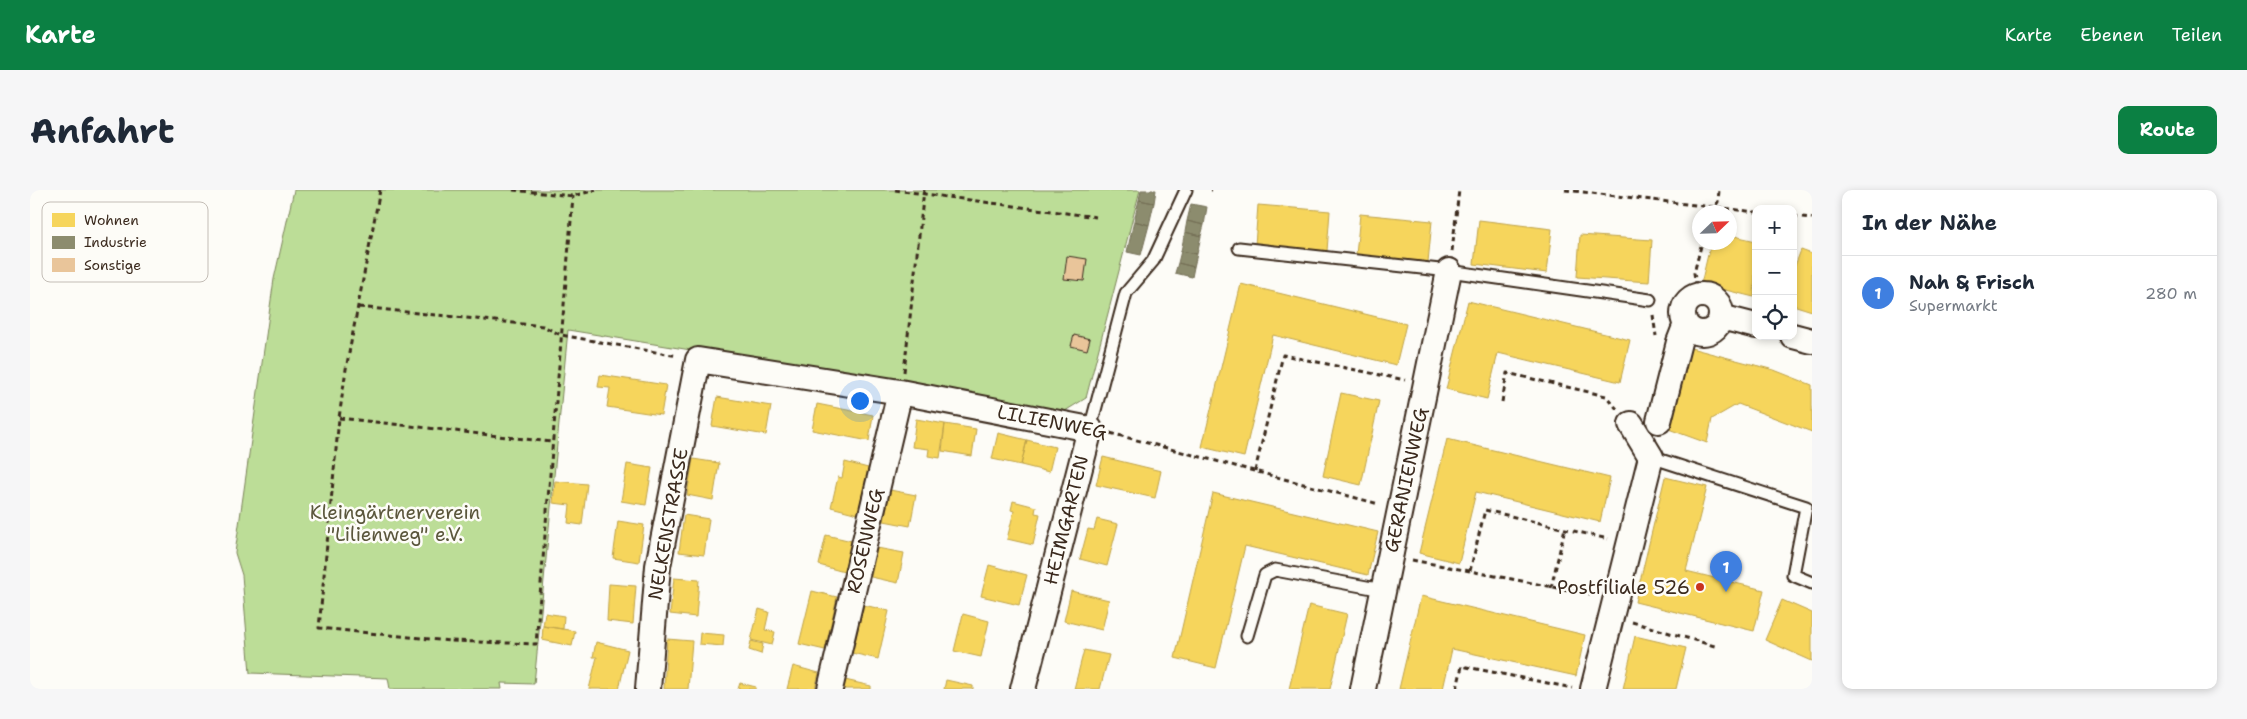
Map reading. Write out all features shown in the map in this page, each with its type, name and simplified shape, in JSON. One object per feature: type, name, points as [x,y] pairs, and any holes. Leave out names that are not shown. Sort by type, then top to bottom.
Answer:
[{"type":"street","name":"GERANIENWEG","points":[[1363,689],[1449,271]]},
{"type":"street","points":[[1659,421],[1679,342],[1686,324],[1683,312],[1684,306],[1698,295],[1710,296],[1721,310],[1719,323],[1709,332],[1696,332],[1686,324]]},
{"type":"street","points":[[1721,317],[1752,325]]},
{"type":"street","points":[[1797,337],[1812,341]]},
{"type":"street","name":"LILIENWEG","points":[[698,360],[900,392],[1090,429]]},
{"type":"street","name":"NELKENSTRASSE","points":[[648,689],[658,566],[698,360]]},
{"type":"street","name":"ROSENWEG","points":[[830,689],[900,392]]},
{"type":"street","points":[[1593,689],[1651,457],[1631,424]]},
{"type":"street","name":"HEIMGARTEN","points":[[1023,689],[1090,429]]},
{"type":"lane","name":"HEIMGARTEN","points":[[1090,429],[1126,293],[1153,261],[1186,190]]},
{"type":"lane","points":[[1239,248],[1449,271],[1650,300]]},
{"type":"lane","points":[[1651,457],[1806,506],[1793,575],[1812,584]]},
{"type":"lane","points":[[1247,636],[1265,575],[1275,570],[1383,590]]},
{"type":"path","points":[[380,190],[339,418],[319,628],[450,641],[536,644],[573,196]]},
{"type":"path","points":[[513,190],[573,196],[596,190]]},
{"type":"path","points":[[895,190],[924,191],[1096,217]]},
{"type":"path","points":[[1449,271],[1459,190]]},
{"type":"path","points":[[1565,190],[1692,205]]},
{"type":"path","points":[[1716,205],[1719,190]]},
{"type":"path","points":[[900,392],[924,191]]},
{"type":"path","points":[[1737,210],[1752,212]]},
{"type":"path","points":[[1797,216],[1812,218]]},
{"type":"path","points":[[1698,295],[1694,274],[1700,250]]},
{"type":"path","points":[[1650,300],[1657,340]]},
{"type":"path","points":[[359,307],[543,326],[561,335],[698,360]]},
{"type":"path","points":[[1255,472],[1283,355],[1426,384]]},
{"type":"path","points":[[1502,402],[1507,373],[1606,396],[1631,424]]},
{"type":"path","points":[[339,418],[552,442]]},
{"type":"path","name":"LILIENWEG","points":[[1090,429],[1400,510]]},
{"type":"path","points":[[1470,571],[1485,510],[1628,544]]},
{"type":"path","points":[[1551,588],[1565,528]]},
{"type":"path","points":[[1390,556],[1551,588],[1613,608],[1718,647]]},
{"type":"path","points":[[1457,689],[1462,666],[1578,689]]},
{"type":"green space","name":"Kleingärtnerverein \"Lilienweg\" e.V.","points":[[294,190],[1140,190],[1086,398],[1065,411],[568,330],[534,684],[501,683],[502,689],[390,689],[388,678],[250,673],[242,575],[235,553],[274,279]]},
{"type":"building: Wohnen","points":[[1258,205],[1330,211],[1327,251],[1255,245]]},
{"type":"building: Wohnen","points":[[1360,214],[1432,221],[1428,262],[1356,255]]},
{"type":"building: Wohnen","points":[[1479,220],[1552,229],[1547,273],[1474,264]]},
{"type":"building: Wohnen","points":[[1580,235],[1652,240],[1649,282],[1577,277]]},
{"type":"building: Wohnen","points":[[1737,237],[1752,240],[1752,297],[1701,284],[1709,250],[1737,250]]},
{"type":"building: Wohnen","points":[[1801,250],[1812,254],[1812,311],[1797,306],[1797,260]]},
{"type":"building: Wohnen","points":[[1241,284],[1406,324],[1396,365],[1273,335],[1244,457],[1202,447]]},
{"type":"building: Wohnen","points":[[1468,301],[1630,340],[1620,382],[1498,353],[1487,399],[1446,389]]},
{"type":"building: Wohnen","points":[[1683,346],[1774,370],[1812,385],[1812,432],[1738,404],[1712,419],[1707,443],[1663,427]]},
{"type":"building: Wohnen","points":[[600,375],[666,385],[661,415],[607,407],[610,388],[598,387]]},
{"type":"building: Wohnen","points":[[1341,393],[1379,401],[1361,485],[1323,476]]},
{"type":"building: Wohnen","points":[[717,397],[771,406],[766,435],[712,426]]},
{"type":"building: Wohnen","points":[[817,404],[873,415],[869,441],[812,430]]},
{"type":"building: Wohnen","points":[[916,419],[945,424],[940,458],[928,456],[929,449],[912,447]]},
{"type":"building: Wohnen","points":[[945,424],[976,429],[972,456],[942,451]]},
{"type":"building: Wohnen","points":[[998,433],[1027,440],[1021,465],[992,459]]},
{"type":"building: Wohnen","points":[[1447,439],[1610,478],[1600,522],[1476,492],[1459,563],[1419,553]]},
{"type":"building: Wohnen","points":[[1027,440],[1055,447],[1049,472],[1021,465]]},
{"type":"building: Wohnen","points":[[1103,457],[1161,471],[1155,498],[1096,485]]},
{"type":"building: Wohnen","points":[[693,459],[719,463],[713,500],[687,495]]},
{"type":"building: Wohnen","points":[[845,462],[868,468],[858,514],[831,507],[838,477],[842,478]]},
{"type":"building: Wohnen","points":[[627,464],[652,468],[646,505],[621,501]]},
{"type":"building: Wohnen","points":[[1665,477],[1707,487],[1686,571],[1764,590],[1754,631],[1635,602]]},
{"type":"building: Wohnen","points":[[555,481],[587,484],[582,525],[568,523],[570,505],[553,503]]},
{"type":"building: Wohnen","points":[[890,490],[916,495],[910,526],[884,521]]},
{"type":"building: Wohnen","points":[[1213,493],[1378,532],[1368,575],[1245,546],[1216,668],[1175,658]]},
{"type":"building: Wohnen","points":[[1013,501],[1036,507],[1035,513],[1040,514],[1033,545],[1007,539],[1014,511],[1011,510]]},
{"type":"building: Wohnen","points":[[684,515],[709,519],[704,555],[679,552]]},
{"type":"building: Wohnen","points":[[1097,519],[1118,524],[1107,566],[1080,559],[1088,529],[1094,530]]},
{"type":"building: Wohnen","points":[[618,521],[644,525],[639,562],[613,558]]},
{"type":"building: Wohnen","points":[[826,535],[852,541],[844,572],[819,565]]},
{"type":"building: Wohnen","points":[[877,548],[904,553],[898,583],[871,577]]},
{"type":"building: Wohnen","points":[[989,565],[1027,575],[1019,605],[981,596]]},
{"type":"building: Wohnen","points":[[674,578],[699,580],[696,617],[670,614]]},
{"type":"building: Wohnen","points":[[609,584],[636,586],[633,624],[607,621]]},
{"type":"building: Wohnen","points":[[812,591],[837,597],[825,650],[799,644]]},
{"type":"building: Wohnen","points":[[1071,591],[1109,600],[1102,630],[1064,621]]},
{"type":"building: Wohnen","points":[[1421,596],[1585,635],[1576,676],[1452,649],[1443,689],[1399,689]]},
{"type":"building: Wohnen","points":[[1782,600],[1812,613],[1812,661],[1765,640]]},
{"type":"building: Wohnen","points":[[864,605],[889,611],[878,659],[852,653]]},
{"type":"building: Wohnen","points":[[1309,605],[1347,614],[1330,689],[1289,689]]},
{"type":"building: Wohnen","points":[[759,609],[769,612],[765,630],[775,632],[772,645],[751,640]]},
{"type":"building: Wohnen","points":[[545,613],[564,616],[563,629],[543,626]]},
{"type":"building: Wohnen","points":[[963,614],[989,621],[981,657],[954,651]]},
{"type":"building: Wohnen","points":[[543,626],[575,631],[572,646],[542,640]]},
{"type":"building: Wohnen","points":[[700,633],[724,635],[723,646],[699,644]]},
{"type":"building: Wohnen","points":[[1635,636],[1686,648],[1676,689],[1623,689]]},
{"type":"building: Wohnen","points":[[667,639],[692,641],[688,689],[664,689]]},
{"type":"building: Wohnen","points":[[751,641],[763,644],[761,654],[749,650]]},
{"type":"building: Wohnen","points":[[596,642],[628,650],[619,689],[589,689],[597,657],[593,657]]},
{"type":"building: Wohnen","points":[[1084,650],[1109,655],[1100,689],[1074,689]]},
{"type":"building: Wohnen","points":[[793,666],[819,673],[815,689],[787,689]]},
{"type":"building: Wohnen","points":[[845,680],[871,686],[871,689],[843,689]]},
{"type":"building: Wohnen","points":[[946,680],[973,686],[973,689],[944,689]]},
{"type":"building: Wohnen","points":[[740,683],[756,687],[755,689],[738,689]]},
{"type":"building: Industrie","points":[[1141,190],[1156,190],[1154,203],[1139,200]]},
{"type":"building: Industrie","points":[[1139,200],[1154,203],[1149,225],[1134,221]]},
{"type":"building: Industrie","points":[[1191,204],[1207,207],[1204,225],[1187,221]]},
{"type":"building: Industrie","points":[[1134,221],[1149,225],[1141,255],[1127,252]]},
{"type":"building: Industrie","points":[[1187,221],[1204,225],[1201,236],[1185,232]]},
{"type":"building: Industrie","points":[[1185,232],[1201,236],[1197,254],[1181,251]]},
{"type":"building: Industrie","points":[[1181,251],[1197,254],[1194,267],[1178,263]]},
{"type":"building: Industrie","points":[[1178,263],[1194,267],[1192,277],[1175,273]]},
{"type":"building: Sonstige","points":[[1067,256],[1087,259],[1084,281],[1064,279]]},
{"type":"building: Sonstige","points":[[1074,335],[1090,339],[1087,350],[1071,346]]},
{"type":"place","name":"Postfiliale 526","points":[[1700,587]]},
{"type":"place","name":"Nah & Frisch","points":[[1726,592]]}]
